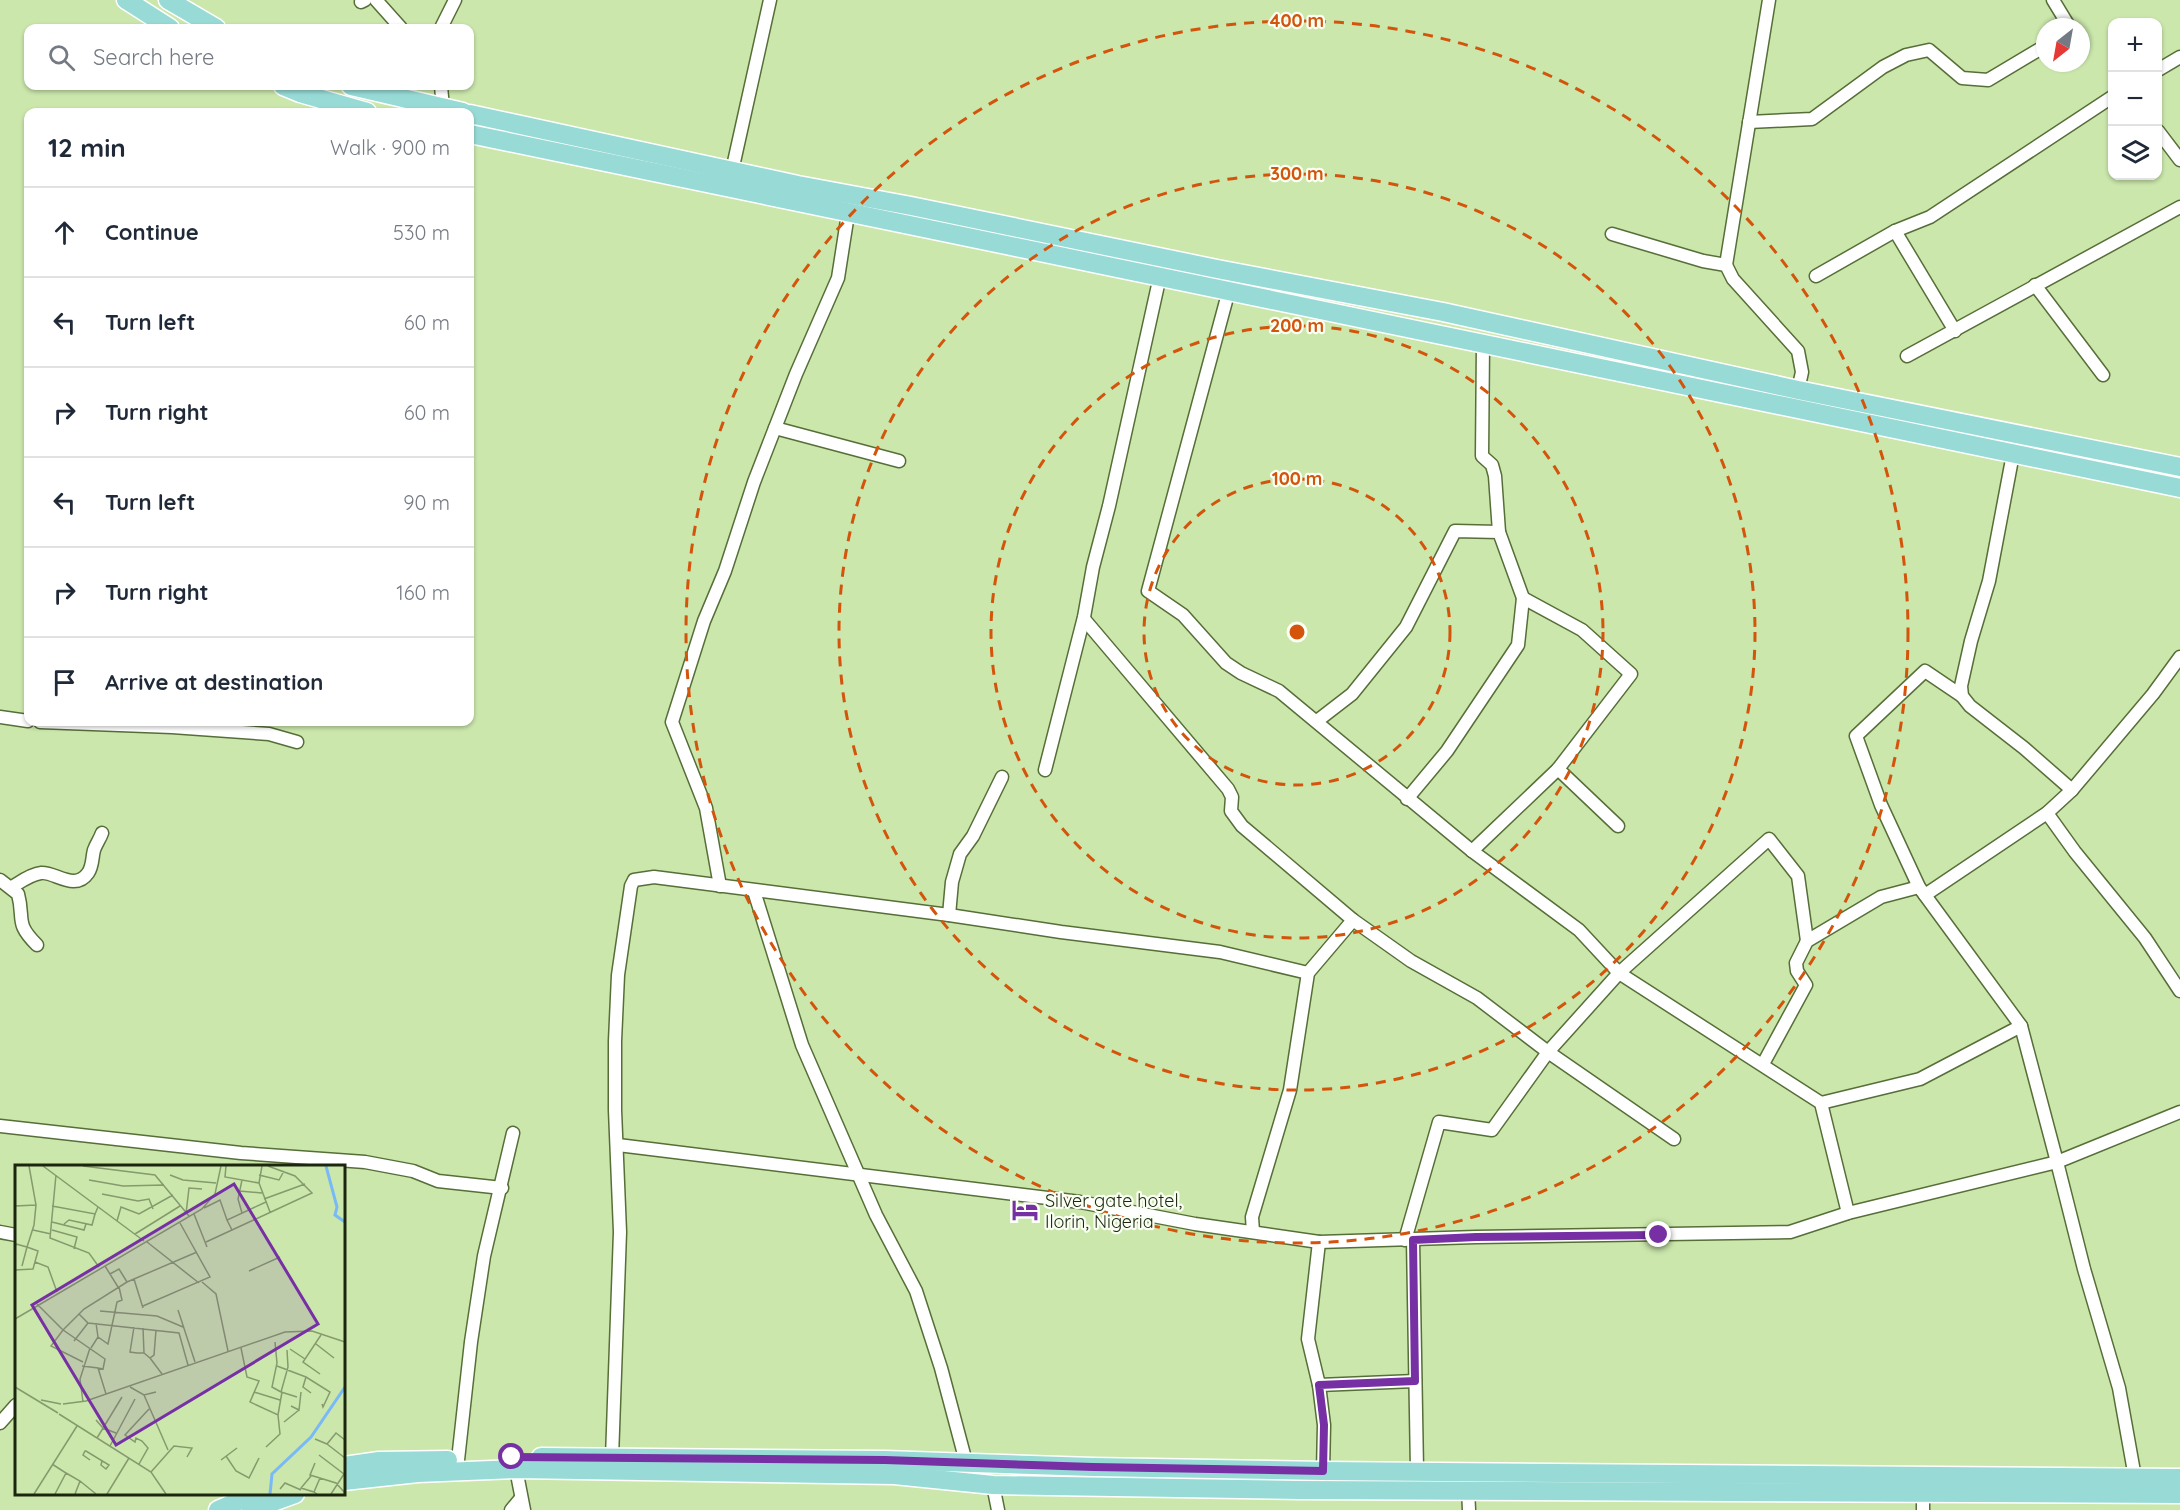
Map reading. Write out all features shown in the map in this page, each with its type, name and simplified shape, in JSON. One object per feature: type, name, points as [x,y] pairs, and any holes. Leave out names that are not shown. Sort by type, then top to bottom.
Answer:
[{"type":"main road","points":[[126,0],[164,24]]},
{"type":"main road","points":[[168,0],[209,24]]},
{"type":"main road","points":[[293,90],[353,108]]},
{"type":"main road","points":[[368,90],[443,108]]},
{"type":"main road","points":[[474,115],[846,195],[1443,312],[1798,390],[2180,467]]},
{"type":"main road","points":[[474,135],[2180,488]]},
{"type":"main road","points":[[346,1465],[411,1460],[512,1457],[966,1462],[1323,1471],[1417,1470],[1497,1481],[1923,1502],[2015,1485]]},
{"type":"main road","points":[[1093,1467],[1094,1487]]},
{"type":"main road","points":[[345,1481],[418,1473],[516,1469],[894,1474],[993,1485],[1468,1489],[1497,1481],[1672,1473],[2015,1485],[2137,1486],[2180,1494]]},
{"type":"main road","points":[[1672,1473],[1673,1491]]},
{"type":"main road","points":[[2137,1486],[2180,1478]]},
{"type":"main road","points":[[218,1510],[253,1495]]},
{"type":"main road","points":[[251,1510],[292,1495]]},
{"type":"street","points":[[376,0],[397,24]]},
{"type":"street","points":[[443,24],[455,0]]},
{"type":"street","points":[[732,171],[770,0]]},
{"type":"street","points":[[1769,0],[1726,265],[1733,279],[1798,351],[1802,372],[1798,390]]},
{"type":"street","points":[[2053,0],[2064,18]]},
{"type":"street","points":[[1749,123],[1812,118],[1883,67],[1906,54],[1929,50],[1962,78],[1988,80],[2036,51]]},
{"type":"street","points":[[2162,67],[2180,57]]},
{"type":"street","points":[[441,90],[443,108]]},
{"type":"street","points":[[1816,276],[1895,231],[1930,217],[2108,100]]},
{"type":"street","points":[[2162,137],[2180,160]]},
{"type":"street","points":[[1907,356],[2180,207]]},
{"type":"street","points":[[720,886],[706,808],[672,722],[704,621],[725,571],[754,482],[838,278],[848,214]]},
{"type":"street","points":[[1895,231],[1955,331]]},
{"type":"street","points":[[1612,234],[1703,261],[1726,265]]},
{"type":"street","points":[[1045,770],[1084,619],[1093,567],[1109,506],[1160,276]]},
{"type":"street","points":[[2035,285],[2103,375]]},
{"type":"street","points":[[1230,290],[1148,591],[1183,615],[1226,663],[1240,673],[1279,691],[1472,851],[1579,930],[1619,972],[1821,1103],[1848,1213]]},
{"type":"street","points":[[1407,799],[1447,751],[1518,645],[1523,598],[1499,532],[1495,476],[1492,465],[1482,456],[1483,343]]},
{"type":"street","points":[[775,428],[898,461]]},
{"type":"street","points":[[1962,696],[1961,686],[1971,641],[1989,581],[2013,453]]},
{"type":"street","points":[[1317,722],[1352,694],[1406,627],[1455,531],[1499,532]]},
{"type":"street","points":[[1472,851],[1558,769],[1631,674],[1582,630],[1523,598]]},
{"type":"street","points":[[1084,619],[1228,789],[1232,797],[1231,811],[1242,826],[1353,920],[1412,961],[1477,998],[1548,1052],[1674,1139]]},
{"type":"street","points":[[1763,1064],[1806,985],[1797,971],[1796,963],[1807,941],[1881,897],[1922,891],[2047,813],[2072,790],[2153,694],[2180,657]]},
{"type":"street","points":[[2072,790],[2024,748],[1970,706],[1962,696],[1925,671],[1856,736],[1881,805],[1922,891],[2021,1026],[2084,1269],[2119,1388],[2137,1486]]},
{"type":"street","points":[[0,717],[24,720]]},
{"type":"street","points":[[146,726],[269,734],[297,742]]},
{"type":"street","points":[[1558,769],[1618,826]]},
{"type":"street","points":[[949,915],[952,882],[960,854],[973,836],[1002,777]]},
{"type":"street","points":[[2047,813],[2075,852],[2145,938],[2180,991]]},
{"type":"street","points":[[12,887],[38,873],[46,872],[65,880],[79,880],[87,875],[102,833]]},
{"type":"street","points":[[1417,1470],[1409,1240],[1439,1122],[1492,1130],[1548,1052],[1619,972],[1769,839],[1798,876],[1807,941]]},
{"type":"street","points":[[612,1458],[620,1232],[615,1041],[618,975],[631,886],[634,880],[643,877],[720,886],[1220,952],[1308,973]]},
{"type":"street","points":[[0,880],[12,887],[18,894],[21,924],[26,934],[37,945]]},
{"type":"street","points":[[754,891],[802,1045],[876,1215],[916,1291],[941,1368],[966,1462]]},
{"type":"street","points":[[1253,1232],[1252,1217],[1290,1090],[1308,973],[1353,920]]},
{"type":"street","points":[[1821,1103],[1920,1079],[2021,1026]]},
{"type":"street","points":[[618,1145],[1080,1202],[1224,1228],[1319,1242],[1790,1232],[1848,1213],[2057,1162],[2180,1113]]},
{"type":"street","points":[[0,1126],[241,1153],[365,1162],[413,1171],[438,1181],[502,1188]]},
{"type":"street","points":[[458,1460],[469,1354],[483,1266],[513,1133]]},
{"type":"street","points":[[239,1165],[241,1153]]},
{"type":"street","points":[[1224,1228],[1252,1217]]},
{"type":"street","points":[[0,1232],[15,1235]]},
{"type":"street","points":[[1319,1242],[1308,1339],[1319,1385],[1324,1425],[1323,1471]]},
{"type":"street","points":[[1319,1385],[1415,1381]]},
{"type":"street","points":[[0,1423],[15,1406]]},
{"type":"street","points":[[511,1510],[522,1504],[516,1469]]},
{"type":"street","points":[[993,1485],[998,1510]]},
{"type":"street","points":[[1468,1489],[1469,1510]]},
{"type":"place","name":"Silver gate hotel, Ilorin, Nigeria","points":[[1025,1210]]},
{"type":"route","points":[[512,1457],[885,1460],[1323,1471],[1324,1425],[1319,1385],[1415,1381],[1413,1240],[1659,1235]]}]
